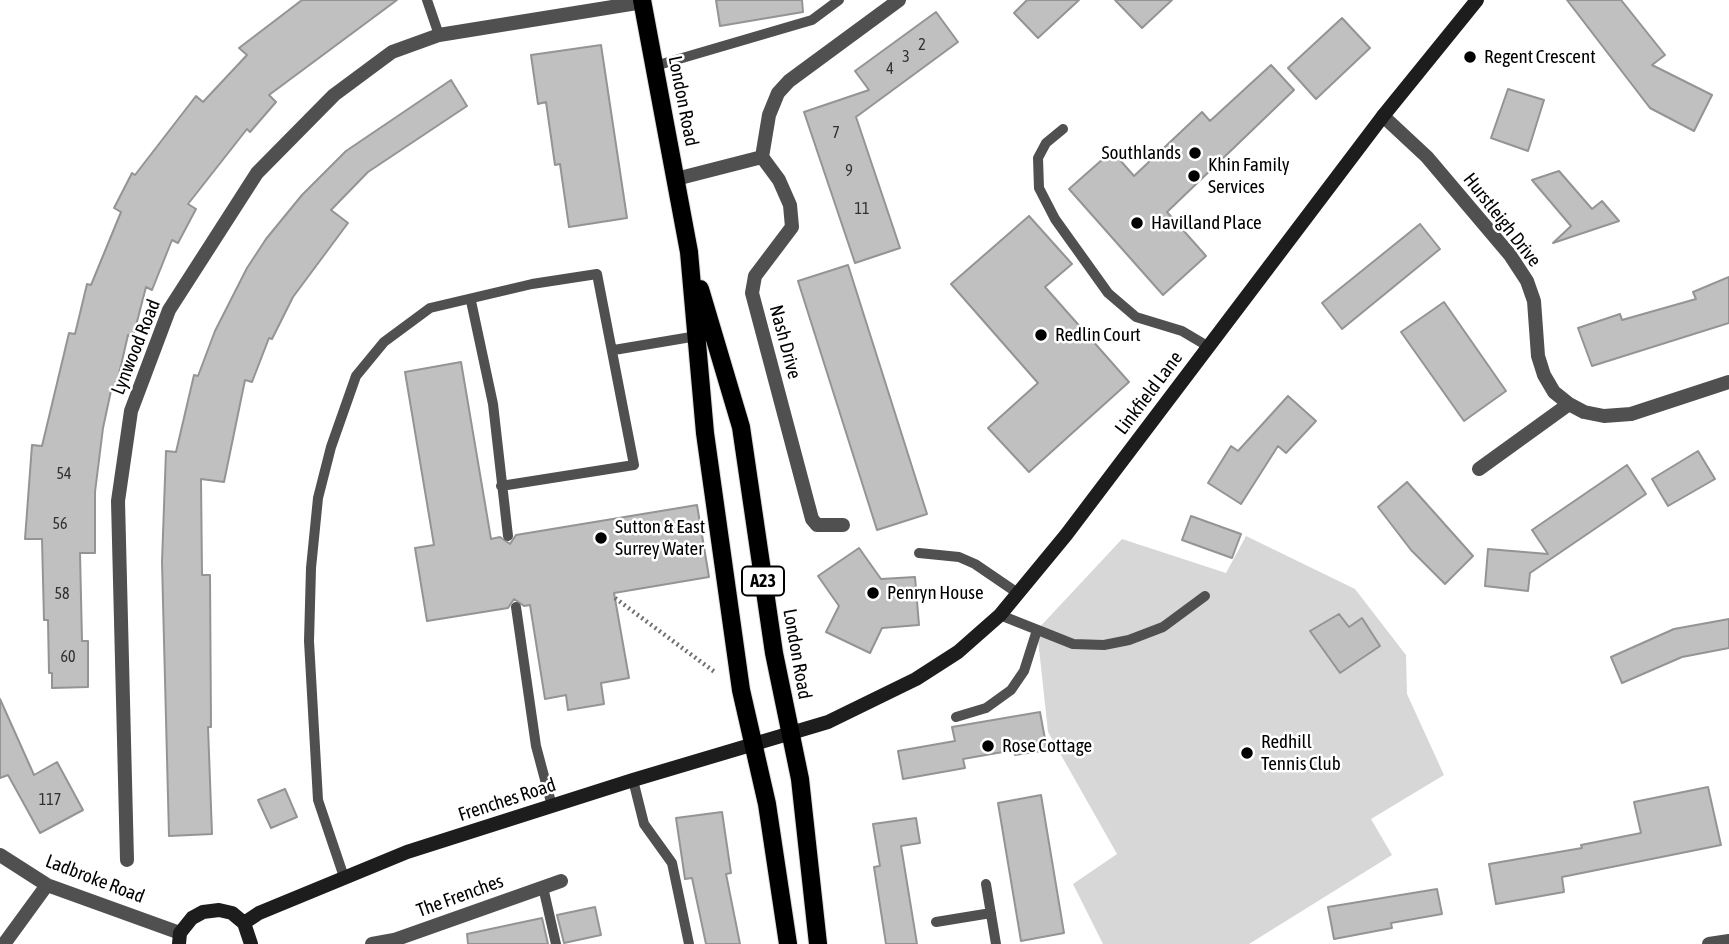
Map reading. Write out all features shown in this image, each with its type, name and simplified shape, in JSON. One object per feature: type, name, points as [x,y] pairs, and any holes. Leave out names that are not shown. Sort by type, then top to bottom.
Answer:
[{"type":"main road","name":"London Road","points":[[643,1],[689,252],[705,433],[741,690],[767,804],[788,944]]},
{"type":"main road","name":"London Road","points":[[689,252],[741,426],[774,653],[800,779],[818,944]]},
{"type":"street","points":[[676,178],[762,157],[769,115],[778,93],[789,80],[899,0]]},
{"type":"street","name":"Linkfield Lane","points":[[790,735],[828,722],[916,679],[958,652],[1000,615],[1209,347],[1383,116],[1476,0]]},
{"type":"street","name":"Lynwood Road","points":[[127,860],[118,501],[131,411],[169,310],[257,173],[344,87],[392,51],[439,36],[643,1]]},
{"type":"street","name":"Hurstleigh Drive","points":[[1383,116],[1427,157],[1510,255],[1527,281],[1534,301],[1538,356],[1544,375],[1554,392],[1569,404],[1584,412],[1604,416],[1631,414],[1729,382]]},
{"type":"street","name":"Nash Drive","points":[[762,157],[779,180],[790,205],[792,227],[755,276],[752,293],[812,519],[817,525],[843,525]]},
{"type":"street","points":[[1479,469],[1569,404]]},
{"type":"street","name":"Frenches Road","points":[[244,923],[259,913],[407,852],[633,780],[790,735]]},
{"type":"street","name":"Ladbroke Road","points":[[0,855],[47,885],[180,938]]},
{"type":"street","name":"The Frenches","points":[[372,944],[394,940],[561,881]]},
{"type":"street","points":[[4,944],[47,885]]},
{"type":"street","points":[[180,938],[192,918],[203,912],[219,910],[232,913],[244,923],[251,944]]},
{"type":"street","points":[[1709,944],[1729,941]]},
{"type":"lane","points":[[427,0],[439,36]]},
{"type":"lane","points":[[655,66],[812,20],[839,0]]},
{"type":"lane","points":[[1063,129],[1046,143],[1038,158],[1039,188],[1055,219],[1108,293],[1136,317],[1182,331],[1209,347]]},
{"type":"lane","points":[[344,877],[318,800],[310,699],[311,568],[318,498],[331,447],[356,376],[384,342],[429,308],[471,301],[532,284],[597,274],[614,350],[634,466],[501,486]]},
{"type":"lane","points":[[471,301],[493,404],[509,536]]},
{"type":"lane","points":[[614,350],[697,336]]},
{"type":"lane","points":[[919,553],[949,555],[975,564],[1019,594]]},
{"type":"lane","points":[[1000,615],[1073,644],[1104,645],[1129,640],[1163,627],[1205,596]]},
{"type":"lane","points":[[516,607],[536,746],[552,806]]},
{"type":"lane","points":[[956,717],[986,708],[1011,690],[1024,671],[1037,630]]},
{"type":"lane","points":[[633,780],[644,824],[664,848],[675,871],[690,944]]},
{"type":"lane","points":[[986,884],[996,944]]},
{"type":"lane","points":[[543,887],[556,944]]},
{"type":"lane","points":[[936,922],[990,913]]},
{"type":"path","points":[[615,598],[725,679]]},
{"type":"shaded area","name":"Redhill Tennis Club","points":[[1246,536],[1355,589],[1406,655],[1407,694],[1444,775],[1371,819],[1392,855],[1249,944],[1103,944],[1073,884],[1117,854],[1048,732],[1037,630],[1122,539],[1226,573]]},
{"type":"building","points":[[302,0],[397,0],[269,95],[276,102],[250,132],[247,129],[188,204],[196,209],[178,243],[172,240],[152,290],[146,287],[133,337],[128,335],[116,387],[112,386],[103,428],[95,492],[95,553],[80,553],[82,641],[88,641],[88,687],[52,688],[52,673],[49,673],[48,620],[44,620],[42,539],[25,539],[32,445],[42,446],[69,333],[75,334],[87,284],[91,285],[121,212],[114,208],[132,173],[135,175],[196,96],[203,102],[247,55],[239,48]]},
{"type":"building","points":[[716,0],[802,0],[803,12],[720,26]]},
{"type":"building","points":[[1027,0],[1079,0],[1038,38],[1014,13]]},
{"type":"building","points":[[1115,0],[1172,0],[1142,28]]},
{"type":"building","points":[[1567,0],[1621,0],[1665,55],[1652,65],[1712,95],[1694,131],[1650,108]]},
{"type":"building","points":[[936,12],[958,42],[856,117],[900,248],[855,263],[804,112],[869,90],[855,71]]},
{"type":"building","points":[[1342,18],[1370,48],[1316,99],[1288,68]]},
{"type":"building","points":[[601,45],[627,218],[569,227],[560,164],[555,165],[546,102],[538,104],[531,55]]},
{"type":"building","points":[[1271,65],[1294,90],[1167,212],[1206,256],[1163,295],[1069,189],[1112,151],[1134,176],[1202,112],[1210,121]]},
{"type":"building","points":[[451,80],[467,106],[368,172],[331,210],[348,223],[293,297],[272,339],[269,338],[252,382],[245,380],[224,482],[201,479],[202,575],[210,575],[211,727],[208,727],[212,834],[169,836],[162,562],[166,451],[176,452],[194,375],[198,376],[215,331],[247,268],[266,239],[302,195],[346,151]]},
{"type":"building","points":[[1508,89],[1544,100],[1528,151],[1491,138]]},
{"type":"building","points":[[1559,171],[1592,209],[1602,201],[1619,221],[1553,243],[1571,226],[1532,180]]},
{"type":"building","name":"Redlin Court","points":[[1029,216],[1072,264],[1045,287],[1129,382],[1029,472],[988,428],[1038,383],[951,284]]},
{"type":"building","points":[[1420,224],[1440,249],[1342,329],[1322,303]]},
{"type":"building","points":[[848,265],[927,514],[877,530],[798,281]]},
{"type":"building","points":[[1729,277],[1729,323],[1592,366],[1578,328],[1620,314],[1622,320],[1696,299],[1693,292]]},
{"type":"building","points":[[1444,302],[1506,391],[1464,421],[1401,332]]},
{"type":"building","name":"Sutton & East Surrey Water","points":[[461,362],[491,539],[500,537],[510,544],[516,535],[697,505],[709,577],[614,593],[629,678],[601,683],[604,704],[568,710],[566,695],[545,699],[530,605],[524,606],[514,599],[508,608],[427,621],[415,548],[434,545],[405,372]]},
{"type":"building","points":[[1288,396],[1316,421],[1286,453],[1278,446],[1241,504],[1208,483],[1231,446],[1238,451]]},
{"type":"building","points":[[1698,451],[1715,479],[1668,506],[1652,479]]},
{"type":"building","points":[[1627,465],[1646,494],[1530,573],[1528,591],[1485,586],[1488,549],[1548,554],[1532,530]]},
{"type":"building","points":[[1407,482],[1473,556],[1445,584],[1411,550],[1378,507]]},
{"type":"building","points":[[1191,516],[1241,534],[1232,558],[1182,540]]},
{"type":"building","name":"Penryn House","points":[[859,548],[881,579],[915,577],[919,625],[882,628],[870,653],[826,632],[839,606],[818,576]]},
{"type":"building","points":[[1339,614],[1349,627],[1362,618],[1380,646],[1340,673],[1310,631]]},
{"type":"building","points":[[1729,619],[1729,648],[1682,657],[1622,683],[1611,657],[1674,629]]},
{"type":"building","points":[[0,699],[34,775],[57,762],[83,810],[40,833],[8,775],[0,778]]},
{"type":"building","name":"Rose Cottage","points":[[1040,712],[1047,750],[1015,755],[1014,750],[963,759],[965,768],[903,779],[898,751],[955,741],[952,727]]},
{"type":"building","points":[[1708,787],[1721,845],[1562,877],[1564,892],[1496,904],[1489,864],[1582,848],[1581,845],[1641,833],[1634,802]]},
{"type":"building","points":[[285,789],[297,817],[271,828],[258,800]]},
{"type":"building","points":[[1041,795],[1064,933],[1021,941],[998,803]]},
{"type":"building","points":[[722,812],[731,873],[726,874],[740,944],[706,944],[692,878],[685,879],[676,818]]},
{"type":"building","points":[[916,818],[920,843],[901,846],[917,944],[886,944],[874,867],[880,866],[873,824]]},
{"type":"building","points":[[1437,889],[1442,914],[1391,923],[1392,928],[1334,939],[1328,907]]},
{"type":"building","points":[[595,907],[601,935],[564,943],[557,915]]},
{"type":"building","points":[[542,918],[548,944],[468,944],[467,934]]},
{"type":"place","name":"Regent Crescent","points":[[1470,57]]},
{"type":"place","name":"Southlands","points":[[1195,153]]},
{"type":"place","name":"Khin Family Services","points":[[1194,176]]},
{"type":"place","name":"Havilland Place","points":[[1137,223]]},
{"type":"place","name":"Redlin Court","points":[[1041,335]]},
{"type":"place","name":"Sutton & East Surrey Water","points":[[601,538]]},
{"type":"place","name":"Penryn House","points":[[873,593]]},
{"type":"place","name":"Rose Cottage","points":[[988,746]]},
{"type":"place","name":"Redhill Tennis Club","points":[[1247,753]]}]
